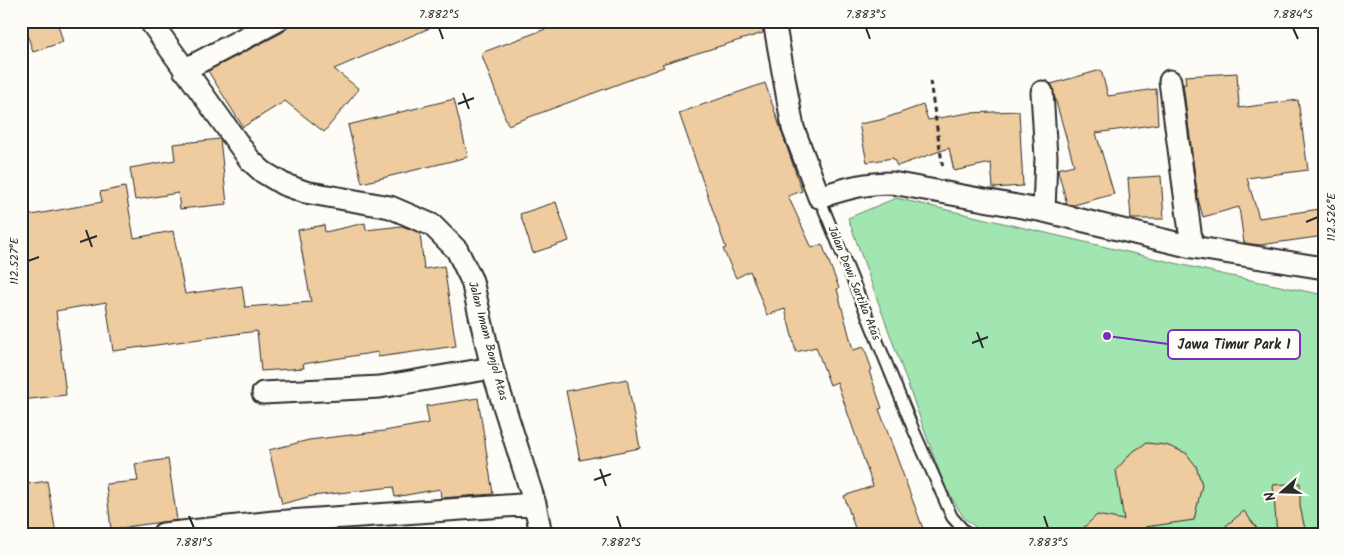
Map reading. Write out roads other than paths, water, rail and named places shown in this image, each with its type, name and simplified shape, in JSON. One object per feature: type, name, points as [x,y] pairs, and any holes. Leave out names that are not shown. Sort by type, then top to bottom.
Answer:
[{"type":"street","name":"Jalan Imam Bonjol Atas","points":[[150,21],[250,160],[263,172],[283,184],[304,192],[390,207],[432,225],[457,250],[472,281],[492,368],[535,504],[541,534]]},
{"type":"street","points":[[184,70],[277,21]]},
{"type":"street","name":"Jalan Dewi Sartika Atas","points":[[774,21],[793,128],[819,197]]},
{"type":"street","points":[[1170,81],[1192,247]]},
{"type":"street","points":[[1042,92],[1046,157],[1044,211]]},
{"type":"street","points":[[819,197],[856,185],[892,183],[1044,211],[1192,247],[1324,268]]},
{"type":"street","points":[[263,393],[380,387],[492,368]]},
{"type":"street","points":[[163,534],[274,522],[535,504]]},
{"type":"lane","name":"Jalan Dewi Sartika Atas","points":[[819,197],[914,431],[952,517],[966,534]]},
{"type":"place","name":"Jawa Timur Park 1","points":[[1107,336]]}]
